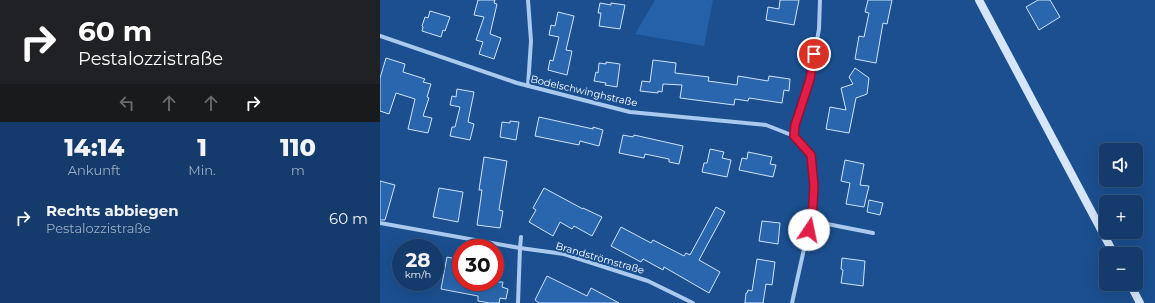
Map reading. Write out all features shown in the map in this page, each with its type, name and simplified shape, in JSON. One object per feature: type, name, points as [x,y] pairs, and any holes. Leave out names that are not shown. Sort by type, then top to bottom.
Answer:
[{"type":"street","points":[[528,0],[531,41],[528,86]]},
{"type":"street","points":[[794,136],[795,125],[810,79],[819,29],[820,0]]},
{"type":"street","points":[[979,0],[1110,247]]},
{"type":"street","name":"Bodelschwinghstraße","points":[[380,36],[517,83],[630,112],[766,125],[794,136],[811,155],[814,186],[812,221],[806,240],[792,303]]},
{"type":"street","points":[[812,221],[874,233]]},
{"type":"street","name":"Brandströmstraße","points":[[380,223],[520,248],[564,254],[648,281],[693,303]]},
{"type":"street","points":[[518,303],[521,237]]},
{"type":"street","points":[[1134,291],[1140,303]]},
{"type":"shaded area","points":[[655,0],[713,0],[704,46],[635,34]]},
{"type":"building","points":[[478,0],[495,0],[494,3],[497,4],[490,34],[501,38],[494,59],[479,54],[483,42],[476,40],[484,17],[474,15]]},
{"type":"building","points":[[780,0],[799,0],[794,25],[766,20],[768,7],[779,9]]},
{"type":"building","points":[[868,0],[892,0],[887,24],[883,23],[876,63],[855,59],[859,36],[864,37],[869,13],[865,12]]},
{"type":"building","points":[[1038,0],[1050,0],[1060,17],[1039,30],[1026,7]]},
{"type":"building","points":[[600,3],[625,5],[620,29],[599,26],[601,13],[598,13]]},
{"type":"building","points":[[430,11],[450,17],[441,37],[422,31],[425,17],[428,18]]},
{"type":"building","points":[[558,12],[574,16],[566,50],[572,51],[567,75],[548,70],[550,60],[553,61],[559,37],[549,35],[551,25],[555,26]]},
{"type":"building","points":[[386,58],[405,64],[403,72],[425,79],[423,82],[431,84],[427,97],[429,98],[423,116],[432,118],[428,133],[408,129],[415,99],[396,93],[389,114],[380,111],[380,78]]},
{"type":"building","points":[[653,60],[676,63],[675,73],[709,77],[708,81],[737,85],[738,76],[768,81],[769,76],[790,79],[789,91],[784,90],[782,103],[749,98],[748,101],[735,99],[734,105],[680,98],[682,85],[663,84],[662,92],[658,91],[658,93],[640,91],[642,81],[650,82]]},
{"type":"building","points":[[606,62],[620,64],[617,87],[594,81],[596,72],[598,73],[599,63],[606,64]]},
{"type":"building","points":[[855,68],[869,78],[867,94],[856,98],[849,133],[826,129],[830,107],[846,110],[841,88],[853,84],[849,77]]},
{"type":"building","points":[[457,89],[474,92],[468,122],[474,124],[470,140],[450,136],[452,127],[455,127],[460,107],[450,105],[452,96],[456,97]]},
{"type":"building","points":[[539,117],[603,130],[599,146],[580,141],[579,145],[535,136]]},
{"type":"building","points":[[510,121],[519,122],[516,140],[500,137],[502,122],[510,123]]},
{"type":"building","points":[[623,135],[633,137],[634,135],[683,146],[679,164],[669,162],[669,159],[645,154],[644,158],[619,153]]},
{"type":"building","points":[[710,149],[724,152],[722,158],[731,160],[727,177],[702,172],[704,163],[707,163]]},
{"type":"building","points":[[748,152],[772,157],[770,164],[776,165],[773,177],[739,170],[742,158],[747,159]]},
{"type":"building","points":[[484,157],[507,161],[499,210],[503,211],[500,228],[477,225],[482,190],[479,190]]},
{"type":"building","points":[[845,160],[864,164],[860,185],[869,186],[864,207],[846,204],[850,183],[841,181]]},
{"type":"building","points":[[380,181],[395,185],[385,220],[380,220]]},
{"type":"building","points":[[439,188],[463,192],[458,222],[433,217]]},
{"type":"building","points":[[544,188],[583,209],[602,217],[592,236],[574,226],[572,229],[560,222],[553,236],[529,222],[536,210],[533,208]]},
{"type":"building","points":[[869,200],[883,203],[880,215],[867,212]]},
{"type":"building","points":[[716,207],[725,212],[699,260],[720,272],[709,293],[664,267],[663,270],[643,259],[641,262],[611,246],[621,227],[651,243],[653,240],[684,256],[686,253],[690,255]]},
{"type":"building","points":[[762,221],[780,223],[778,244],[759,241]]},
{"type":"building","points":[[447,257],[452,258],[452,291],[504,291],[504,288],[508,289],[506,299],[500,298],[499,303],[490,303],[478,301],[478,296],[444,290],[444,273]]},
{"type":"building","points":[[842,258],[865,261],[863,286],[841,283],[843,270],[841,269]]},
{"type":"building","points":[[757,259],[775,262],[772,285],[766,284],[763,303],[745,303],[746,293],[748,290],[752,291]]},
{"type":"building","points":[[547,276],[587,296],[591,288],[619,303],[539,303],[535,300]]},
{"type":"route","points":[[809,230],[812,221],[814,186],[811,155],[794,136],[795,125],[810,79],[814,54]]}]
